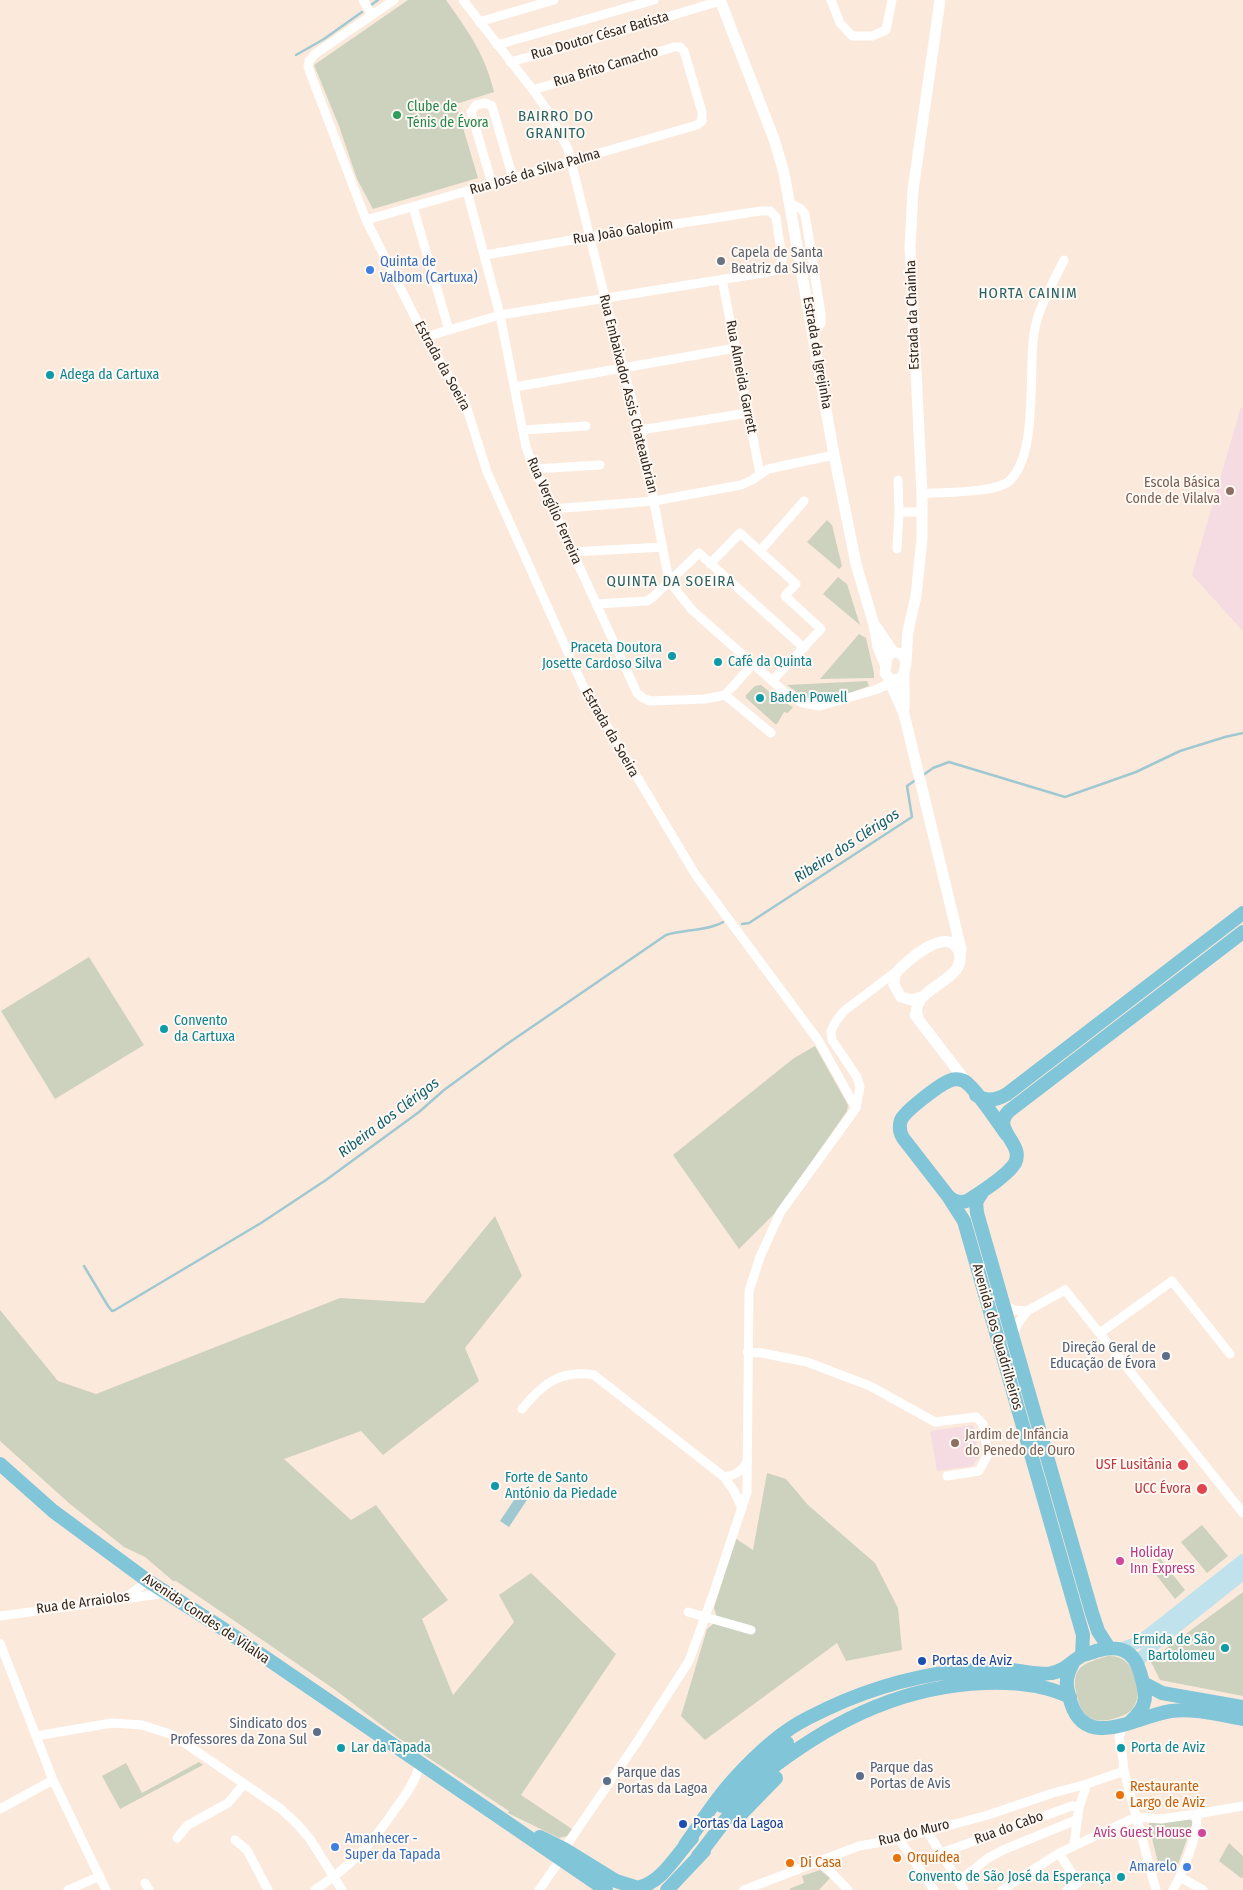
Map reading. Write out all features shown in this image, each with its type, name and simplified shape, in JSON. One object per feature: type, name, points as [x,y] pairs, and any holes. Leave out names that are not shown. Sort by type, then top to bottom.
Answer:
[{"type":"main road","points":[[1243,913],[1007,1094],[991,1100],[982,1099],[962,1081],[949,1081],[941,1086],[905,1113],[900,1126],[903,1138],[952,1200],[967,1201],[1008,1171],[1014,1164],[1017,1155],[1003,1124],[1004,1118],[1009,1111],[1243,932]]},
{"type":"main road","points":[[973,1090],[1010,1139]]},
{"type":"main road","name":"Avenida dos Quadrilheiros","points":[[983,1190],[976,1202],[977,1213],[1012,1336],[1095,1622],[1102,1640],[1114,1648]]},
{"type":"main road","name":"Avenida dos Quadrilheiros","points":[[948,1196],[959,1210],[964,1221],[1083,1635],[1077,1659]]},
{"type":"main road","name":"Avenida Condes de Vilalva","points":[[0,1464],[53,1511],[148,1581],[167,1592],[498,1817],[562,1854]]},
{"type":"main road","points":[[562,1854],[616,1881],[637,1889],[659,1876],[685,1845],[770,1757],[808,1726],[850,1700],[890,1684],[922,1676],[1003,1669],[1049,1673],[1063,1670],[1077,1659],[1139,1642],[1243,1560]]},
{"type":"main road","points":[[1138,1664],[1150,1648],[1243,1574]]},
{"type":"main road","points":[[1114,1648],[1130,1654],[1138,1664],[1146,1693],[1145,1704],[1139,1714],[1127,1722]]},
{"type":"main road","points":[[1077,1659],[1067,1673],[1066,1684],[1074,1713],[1082,1722],[1092,1728],[1103,1729],[1170,1711],[1195,1710],[1243,1719]]},
{"type":"main road","points":[[667,1890],[698,1856],[749,1792],[776,1765],[843,1722],[885,1702],[944,1686],[998,1682],[1024,1684],[1049,1688],[1070,1697]]},
{"type":"main road","points":[[1143,1683],[1162,1693],[1243,1707]]},
{"type":"main road","points":[[562,1854],[606,1890]]},
{"type":"street","points":[[364,0],[372,15]]},
{"type":"street","name":"Estrada da Soeira","points":[[394,0],[314,54],[309,61],[308,67],[366,220],[425,337],[465,402],[486,472],[583,686],[634,776],[695,874],[818,1040],[856,1108]]},
{"type":"street","name":"Rua Embaixador Assis Chateaubrian","points":[[463,0],[533,90],[558,129],[572,160],[604,298],[640,430],[669,581],[692,610],[787,694],[803,703],[820,706],[892,675]]},
{"type":"street","points":[[479,22],[554,0]]},
{"type":"street","name":"Rua Doutor César Batista","points":[[497,45],[654,0]]},
{"type":"street","name":"Rua Doutor César Batista","points":[[510,62],[581,43],[720,0]]},
{"type":"street","name":"Estrada da Igrejinha","points":[[720,0],[782,164],[834,455],[856,564],[874,625]]},
{"type":"street","points":[[831,0],[840,23],[852,36],[872,36],[886,30],[892,0]]},
{"type":"street","name":"Estrada da Chainha","points":[[908,631],[916,596],[920,564],[922,512],[910,247],[913,190],[940,0]]},
{"type":"street","name":"Rua Brito Camacho","points":[[533,90],[674,47],[680,47],[684,51],[702,112],[702,121]]},
{"type":"street","points":[[492,184],[471,112],[476,105],[485,103],[492,106],[513,178]]},
{"type":"street","name":"Rua José da Silva Palma","points":[[366,220],[697,125],[702,121]]},
{"type":"street","name":"Rua Vergílio Ferreira","points":[[467,192],[500,315],[526,447],[552,509],[637,693],[650,701],[705,699],[725,695]]},
{"type":"street","points":[[412,207],[449,330]]},
{"type":"street","name":"Rua João Galopim","points":[[485,255],[589,237],[770,211],[776,217],[782,259],[779,268],[769,272],[722,280]]},
{"type":"street","points":[[922,494],[990,489],[1007,482],[1018,471],[1029,428],[1032,405],[1034,333],[1038,318],[1064,260]]},
{"type":"street","points":[[425,337],[500,315],[722,280]]},
{"type":"street","name":"Rua Almeida Garrett","points":[[722,280],[760,474]]},
{"type":"street","points":[[515,387],[736,348]]},
{"type":"street","points":[[640,430],[748,413]]},
{"type":"street","points":[[523,430],[586,426]]},
{"type":"street","points":[[552,509],[654,501],[741,485],[768,469],[834,455]]},
{"type":"street","points":[[534,469],[600,465]]},
{"type":"street","points":[[897,549],[898,480]]},
{"type":"street","points":[[760,551],[804,501]]},
{"type":"street","points":[[899,512],[922,512]]},
{"type":"street","points":[[710,564],[740,533],[796,584],[784,596],[821,629],[772,681]]},
{"type":"street","points":[[572,552],[663,547]]},
{"type":"street","points":[[596,604],[647,601],[699,554],[804,648]]},
{"type":"street","points":[[874,625],[894,651],[902,654],[906,662]]},
{"type":"street","points":[[874,625],[878,647],[892,675],[904,714]]},
{"type":"street","points":[[892,675],[906,662],[908,631]]},
{"type":"street","points":[[908,631],[902,644],[887,657],[904,714],[961,949],[959,964],[953,973],[924,996],[917,1006],[916,1013],[919,1020]]},
{"type":"street","points":[[753,664],[725,695],[771,732]]},
{"type":"street","points":[[539,1890],[669,1694],[689,1661],[706,1617],[747,1492],[748,1291],[760,1257],[780,1213],[856,1108],[860,1087],[857,1077],[832,1040],[831,1031],[844,1011],[949,932],[952,926],[952,917]]},
{"type":"street","points":[[932,944],[945,941],[954,944],[959,952],[959,964]]},
{"type":"street","points":[[899,995],[894,980],[895,974],[900,969]]},
{"type":"street","points":[[872,990],[878,986],[892,988],[973,1090]]},
{"type":"street","points":[[899,995],[912,1000],[924,996]]},
{"type":"street","points":[[941,1086],[947,1080],[950,1072],[950,1062],[946,1055]]},
{"type":"street","points":[[1100,1333],[1172,1281],[1230,1354]]},
{"type":"street","points":[[1012,1336],[1027,1311],[1065,1290],[1243,1513]]},
{"type":"street","points":[[1004,1305],[1014,1310],[1027,1311]]},
{"type":"street","points":[[747,1352],[807,1362],[870,1386],[934,1422],[976,1417],[983,1424],[988,1454],[979,1472],[947,1476]]},
{"type":"street","points":[[522,1409],[537,1391],[558,1378],[579,1372],[594,1375],[724,1477],[734,1491],[742,1508]]},
{"type":"street","points":[[724,1477],[733,1476],[747,1462]]},
{"type":"street","points":[[128,1597],[148,1581]]},
{"type":"street","name":"Rua de Arraiolos","points":[[0,1616],[167,1592]]},
{"type":"street","points":[[688,1612],[751,1630]]},
{"type":"street","points":[[0,1643],[4,1664],[54,1780],[106,1890]]},
{"type":"street","points":[[1127,1722],[1119,1738],[1124,1770],[1156,1890]]},
{"type":"street","points":[[36,1736],[112,1724],[142,1724],[173,1735],[281,1810],[298,1824],[310,1838],[342,1890]]},
{"type":"street","points":[[415,1781],[425,1768]]},
{"type":"street","points":[[315,1890],[365,1851],[425,1768]]},
{"type":"street","name":"Rua do Muro","points":[[744,1890],[818,1860],[859,1846],[899,1839],[988,1815],[1053,1792],[1087,1784],[1124,1770]]},
{"type":"street","points":[[0,1809],[54,1780]]},
{"type":"street","points":[[1074,1846],[1076,1820],[1087,1784]]},
{"type":"street","points":[[177,1838],[188,1825],[228,1803],[243,1785]]},
{"type":"street","name":"Rua do Cabo","points":[[941,1853],[1072,1806],[1079,1807]]},
{"type":"street","points":[[1002,1890],[1059,1853],[1136,1817],[1161,1818],[1242,1808]]},
{"type":"street","points":[[1173,1890],[1180,1877],[1198,1826],[1196,1814]]},
{"type":"street","points":[[959,1881],[982,1863],[1004,1850],[1076,1820]]},
{"type":"street","points":[[928,1831],[964,1890]]},
{"type":"street","points":[[899,1839],[934,1890]]},
{"type":"street","points":[[236,1840],[247,1850],[268,1890]]},
{"type":"street","points":[[1059,1853],[1078,1883],[1067,1890]]},
{"type":"street","points":[[818,1860],[848,1890]]},
{"type":"street","points":[[68,1890],[100,1876]]},
{"type":"street","points":[[1180,1877],[1202,1890]]},
{"type":"shaded area","name":"Escola Básica Conde de Vilalva","points":[[1241,407],[1243,408],[1243,631],[1192,575]]},
{"type":"shaded area","name":"Jardim de Infância do Penedo de Ouro","points":[[973,1425],[979,1456],[972,1466],[937,1471],[930,1431]]},
{"type":"green space","name":"Clube de Ténis de Évora","points":[[408,0],[446,0],[481,54],[494,92],[456,104],[478,178],[373,209],[357,179],[339,126],[314,65]]},
{"type":"green space","points":[[827,520],[832,525],[842,566],[839,569],[807,542]]},
{"type":"green space","points":[[838,577],[847,584],[860,625],[823,594]]},
{"type":"green space","points":[[859,634],[866,638],[874,678],[820,679]]},
{"type":"green space","points":[[867,681],[869,686],[827,700],[808,698],[787,685]]},
{"type":"green space","points":[[761,685],[778,699],[793,707],[788,713],[784,712],[777,724],[746,698],[746,695],[755,686]]},
{"type":"green space","points":[[89,957],[144,1045],[55,1099],[1,1011]]},
{"type":"green space","points":[[815,1046],[848,1105],[847,1111],[778,1210],[739,1249],[673,1155],[794,1058]]},
{"type":"green space","points":[[495,1216],[522,1276],[465,1348],[479,1381],[383,1455],[361,1431],[284,1459],[351,1520],[376,1505],[448,1600],[422,1619],[453,1695],[514,1622],[499,1595],[531,1573],[616,1654],[521,1795],[572,1829],[567,1836],[559,1838],[508,1813],[509,1811],[397,1737],[334,1689],[176,1581],[173,1581],[145,1557],[124,1547],[70,1504],[0,1441],[0,1310],[58,1381],[96,1394],[340,1298],[424,1303]]},
{"type":"green space","points":[[767,1473],[786,1479],[808,1505],[875,1563],[898,1608],[902,1650],[846,1661],[837,1643],[705,1740],[681,1716],[707,1629],[713,1624],[716,1614],[714,1608],[735,1538],[753,1550]]},
{"type":"green space","points":[[1202,1525],[1228,1556],[1207,1573],[1181,1542]]},
{"type":"green space","points":[[1160,1558],[1185,1590],[1175,1599],[1150,1567]]},
{"type":"green space","points":[[1243,1592],[1243,1696],[1160,1680],[1150,1660]]},
{"type":"green space","points":[[1108,1656],[1120,1658],[1130,1666],[1138,1691],[1136,1703],[1127,1714],[1103,1721],[1090,1718],[1082,1710],[1077,1696],[1075,1678],[1080,1668],[1086,1664]]},
{"type":"green space","points":[[199,1762],[203,1765],[120,1809],[102,1776],[126,1763],[142,1793]]},
{"type":"green space","points":[[1189,1819],[1193,1822],[1176,1870],[1167,1866],[1159,1867],[1149,1823]]},
{"type":"green space","points":[[1229,1843],[1243,1856],[1243,1877],[1241,1878],[1219,1861]]},
{"type":"green space","points":[[820,1870],[830,1878],[819,1890],[789,1890],[804,1883],[802,1876]]},
{"type":"water","points":[[518,1494],[527,1500],[509,1527],[500,1521]]},
{"type":"waterway","points":[[371,5],[378,0]]},
{"type":"waterway","points":[[296,55],[324,39],[362,12]]},
{"type":"waterway","name":"Ribeira dos Clérigos","points":[[922,776],[933,768],[949,762],[1065,797],[1136,772],[1180,751],[1243,733]]},
{"type":"waterway","name":"Ribeira dos Clérigos","points":[[742,924],[749,923],[912,817],[907,786],[917,779]]},
{"type":"waterway","name":"Ribeira dos Clérigos","points":[[84,1266],[108,1306],[112,1311],[115,1310],[261,1223],[326,1180],[419,1112],[444,1090],[507,1044],[666,935],[711,927],[723,922]]},
{"type":"place","name":"Clube de Ténis de Évora","points":[[397,115]]},
{"type":"place","name":"Capela de Santa Beatriz da Silva","points":[[721,261]]},
{"type":"place","name":"Quinta de Valbom (Cartuxa)","points":[[370,270]]},
{"type":"place","name":"Adega da Cartuxa","points":[[50,375]]},
{"type":"place","name":"Escola Básica Conde de Vilalva","points":[[1230,491]]},
{"type":"place","name":"Praceta Doutora Josette Cardoso Silva","points":[[672,656]]},
{"type":"place","name":"Café da Quinta","points":[[718,662]]},
{"type":"place","name":"Baden Powell","points":[[760,698]]},
{"type":"place","name":"Convento da Cartuxa","points":[[164,1029]]},
{"type":"place","name":"Direção Geral de Educação de Évora","points":[[1166,1356]]},
{"type":"place","name":"Jardim de Infância do Penedo de Ouro","points":[[955,1443]]},
{"type":"place","name":"USF Lusitânia","points":[[1183,1465]]},
{"type":"place","name":"Forte de Santo António da Piedade","points":[[495,1486]]},
{"type":"place","name":"UCC Évora","points":[[1202,1489]]},
{"type":"place","name":"Holiday Inn Express","points":[[1120,1561]]},
{"type":"place","name":"Ermida de São Bartolomeu","points":[[1225,1648]]},
{"type":"place","name":"Portas de Aviz","points":[[922,1661]]},
{"type":"place","name":"Sindicato dos Professores da Zona Sul","points":[[317,1732]]},
{"type":"place","name":"Lar da Tapada","points":[[341,1748]]},
{"type":"place","name":"Porta de Aviz","points":[[1121,1748]]},
{"type":"place","name":"Parque das Portas de Avis","points":[[860,1776]]},
{"type":"place","name":"Parque das Portas da Lagoa","points":[[607,1781]]},
{"type":"place","name":"Restaurante Largo de Aviz","points":[[1120,1795]]},
{"type":"place","name":"Portas da Lagoa","points":[[683,1824]]},
{"type":"place","name":"Avis Guest House","points":[[1202,1833]]},
{"type":"place","name":"Amanhecer - Super da Tapada","points":[[335,1847]]},
{"type":"place","name":"Orquídea","points":[[897,1858]]},
{"type":"place","name":"Di Casa","points":[[790,1863]]},
{"type":"place","name":"Amarelo","points":[[1187,1867]]},
{"type":"place","name":"Convento de São José da Esperança","points":[[1121,1877]]},
{"type":"district","name":"BAIRRO DO GRANITO","points":[[556,126]]},
{"type":"district","name":"HORTA CAINIM","points":[[1028,294]]},
{"type":"district","name":"QUINTA DA SOEIRA","points":[[671,582]]}]
